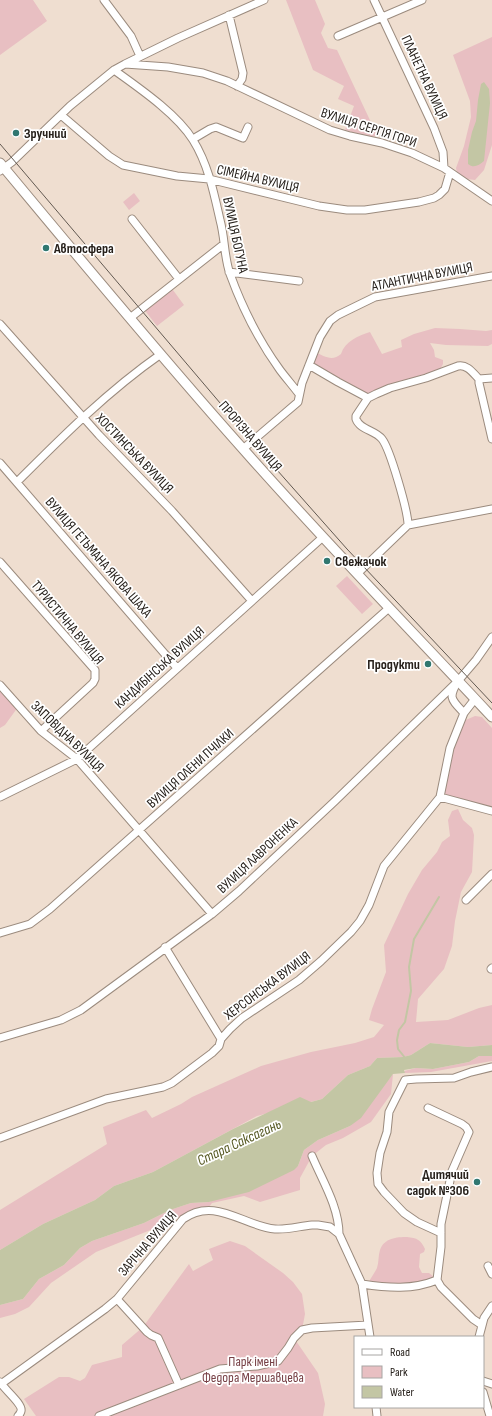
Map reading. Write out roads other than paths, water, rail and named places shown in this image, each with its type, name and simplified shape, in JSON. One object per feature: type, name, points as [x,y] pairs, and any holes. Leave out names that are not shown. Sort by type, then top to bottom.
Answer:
[{"type":"main road","name":"ПРОРІЗНА ВУЛИЦЯ","points":[[2,167],[243,449],[323,537],[492,717]]},
{"type":"street","points":[[104,0],[131,36],[140,56]]},
{"type":"street","points":[[2,167],[61,114],[114,70],[140,56],[264,0]]},
{"type":"street","name":"ПЛАНЕТНА ВУЛИЦЯ","points":[[374,0],[434,128],[443,152],[447,170]]},
{"type":"street","points":[[338,36],[422,0]]},
{"type":"street","points":[[228,15],[242,73],[242,79],[237,86]]},
{"type":"street","name":"ВУЛИЦЯ СЕРГІЯ ГОРИ","points":[[124,64],[168,67],[202,73],[227,81],[330,130],[382,143],[412,153],[447,170],[492,201]]},
{"type":"street","name":"ВУЛИЦЯ БОГУНА","points":[[114,70],[155,100],[193,140],[210,179],[219,215],[229,272],[242,302],[266,348],[280,370],[299,394]]},
{"type":"street","name":"СІМЕЙНА ВУЛИЦЯ","points":[[61,114],[120,164],[176,176],[210,179],[319,206],[357,210],[419,202],[434,198],[444,189],[447,170]]},
{"type":"street","points":[[193,140],[210,129],[216,127],[243,138],[248,127]]},
{"type":"street","points":[[132,219],[179,279]]},
{"type":"street","points":[[130,318],[224,244]]},
{"type":"street","points":[[229,272],[299,281]]},
{"type":"street","name":"АТЛАНТИЧНА ВУЛИЦЯ","points":[[243,449],[298,402],[299,394],[320,337],[330,321],[347,310],[375,297],[492,276]]},
{"type":"street","name":"ХОСТИНСЬКА ВУЛИЦЯ","points":[[0,324],[82,417],[172,511],[252,601]]},
{"type":"street","points":[[17,482],[82,417],[120,385],[161,354]]},
{"type":"street","points":[[309,365],[368,398]]},
{"type":"street","points":[[408,525],[399,483],[387,448],[378,434],[360,426],[356,419],[359,411],[368,398],[390,388],[426,378],[462,365],[466,366],[479,379],[492,439]]},
{"type":"street","points":[[479,379],[492,378]]},
{"type":"street","name":"ВУЛИЦЯ ГЕТЬМАНА ЯКОВА ШАХА","points":[[0,462],[177,668]]},
{"type":"street","points":[[358,574],[408,525],[492,509]]},
{"type":"street","name":"КАНДИБІНСЬКА ВУЛИЦЯ","points":[[0,797],[77,759],[323,537]]},
{"type":"street","name":"ТУРИСТИЧНА ВУЛИЦЯ","points":[[0,562],[95,670],[95,679],[93,684],[41,731]]},
{"type":"street","name":"ВУЛИЦЯ ОЛЕНИ ПЧІЛКИ","points":[[0,933],[24,926],[38,918],[73,889],[389,608]]},
{"type":"street","name":"ВУЛИЦЯ ЛАВРОНЕНКА","points":[[0,1038],[61,1020],[82,1010],[165,947],[212,914],[239,891],[335,801],[458,681],[476,660],[492,637]]},
{"type":"street","points":[[458,681],[451,696],[452,701],[464,713]]},
{"type":"street","name":"ЗАПОВІДНА ВУЛИЦЯ","points":[[0,685],[41,731],[77,759],[212,914]]},
{"type":"street","name":"ХЕРСОНСЬКА ВУЛИЦЯ","points":[[0,1138],[106,1099],[163,1088],[212,1053],[219,1046],[221,1039],[242,1018],[299,980],[321,961],[351,932],[360,921],[384,866],[440,797],[450,748],[464,713],[475,699]]},
{"type":"street","points":[[440,797],[492,811]]},
{"type":"street","points":[[466,900],[492,874]]},
{"type":"street","points":[[165,947],[221,1039]]},
{"type":"street","points":[[441,1233],[417,1222],[404,1213],[379,1186],[377,1173],[380,1153],[387,1132],[389,1112],[405,1080],[454,1078],[492,1067]]},
{"type":"street","points":[[428,1108],[462,1124],[469,1132],[452,1171],[441,1224],[441,1247],[437,1280],[441,1287],[473,1319],[482,1325]]},
{"type":"street","points":[[312,1156],[333,1205],[339,1225],[339,1234],[362,1284],[370,1336]]},
{"type":"street","name":"ЗАРІЧНА ВУЛИЦЯ","points":[[0,1383],[77,1331],[117,1299],[177,1226],[187,1217],[196,1212],[212,1210],[276,1229],[318,1224],[330,1227],[339,1234]]},
{"type":"street","points":[[488,1266],[492,1274]]},
{"type":"street","points":[[362,1284],[403,1288],[422,1285],[437,1280]]},
{"type":"street","points":[[117,1299],[147,1332],[158,1338],[179,1385]]},
{"type":"street","points":[[479,1336],[484,1318],[492,1306]]},
{"type":"street","points":[[99,1416],[220,1369],[257,1366],[278,1361],[294,1338],[302,1330],[312,1328],[368,1325]]},
{"type":"street","points":[[0,1383],[21,1406],[21,1411],[18,1416]]},
{"type":"street","points":[[484,1395],[490,1416]]},
{"type":"water","points":[[484,82],[489,89],[490,103],[484,161],[478,165],[472,166],[468,164],[468,150],[476,121],[481,84]]},
{"type":"water","name":"Стара Саксагань","points":[[430,1043],[468,1047],[492,1045],[492,1056],[479,1056],[469,1062],[433,1069],[416,1068],[404,1070],[405,1073],[393,1074],[361,1118],[350,1126],[318,1140],[304,1150],[298,1166],[294,1170],[249,1192],[209,1202],[191,1203],[170,1210],[144,1223],[92,1241],[80,1248],[64,1265],[39,1279],[23,1299],[0,1305],[0,1250],[43,1224],[95,1200],[114,1186],[153,1172],[233,1129],[300,1097],[311,1102],[322,1099],[348,1075],[370,1066],[377,1058],[403,1057],[411,1055]]},
{"type":"waterway","points":[[406,1059],[398,1049],[397,1040],[399,1030],[405,1022],[411,991],[409,967],[414,939],[439,897]]},
{"type":"tram line","points":[[0,144],[277,470],[347,549],[492,703]]},
{"type":"place","name":"Зручний","points":[[16,133]]},
{"type":"place","name":"Автосфера","points":[[46,248]]},
{"type":"place","name":"Свежачок","points":[[327,561]]},
{"type":"place","name":"Продукти","points":[[428,664]]},
{"type":"place","name":"Дитячий садок №306","points":[[477,1182]]},
{"type":"park label","name":"Парк імені Федора Мершавцева","points":[[253,1370]]}]
